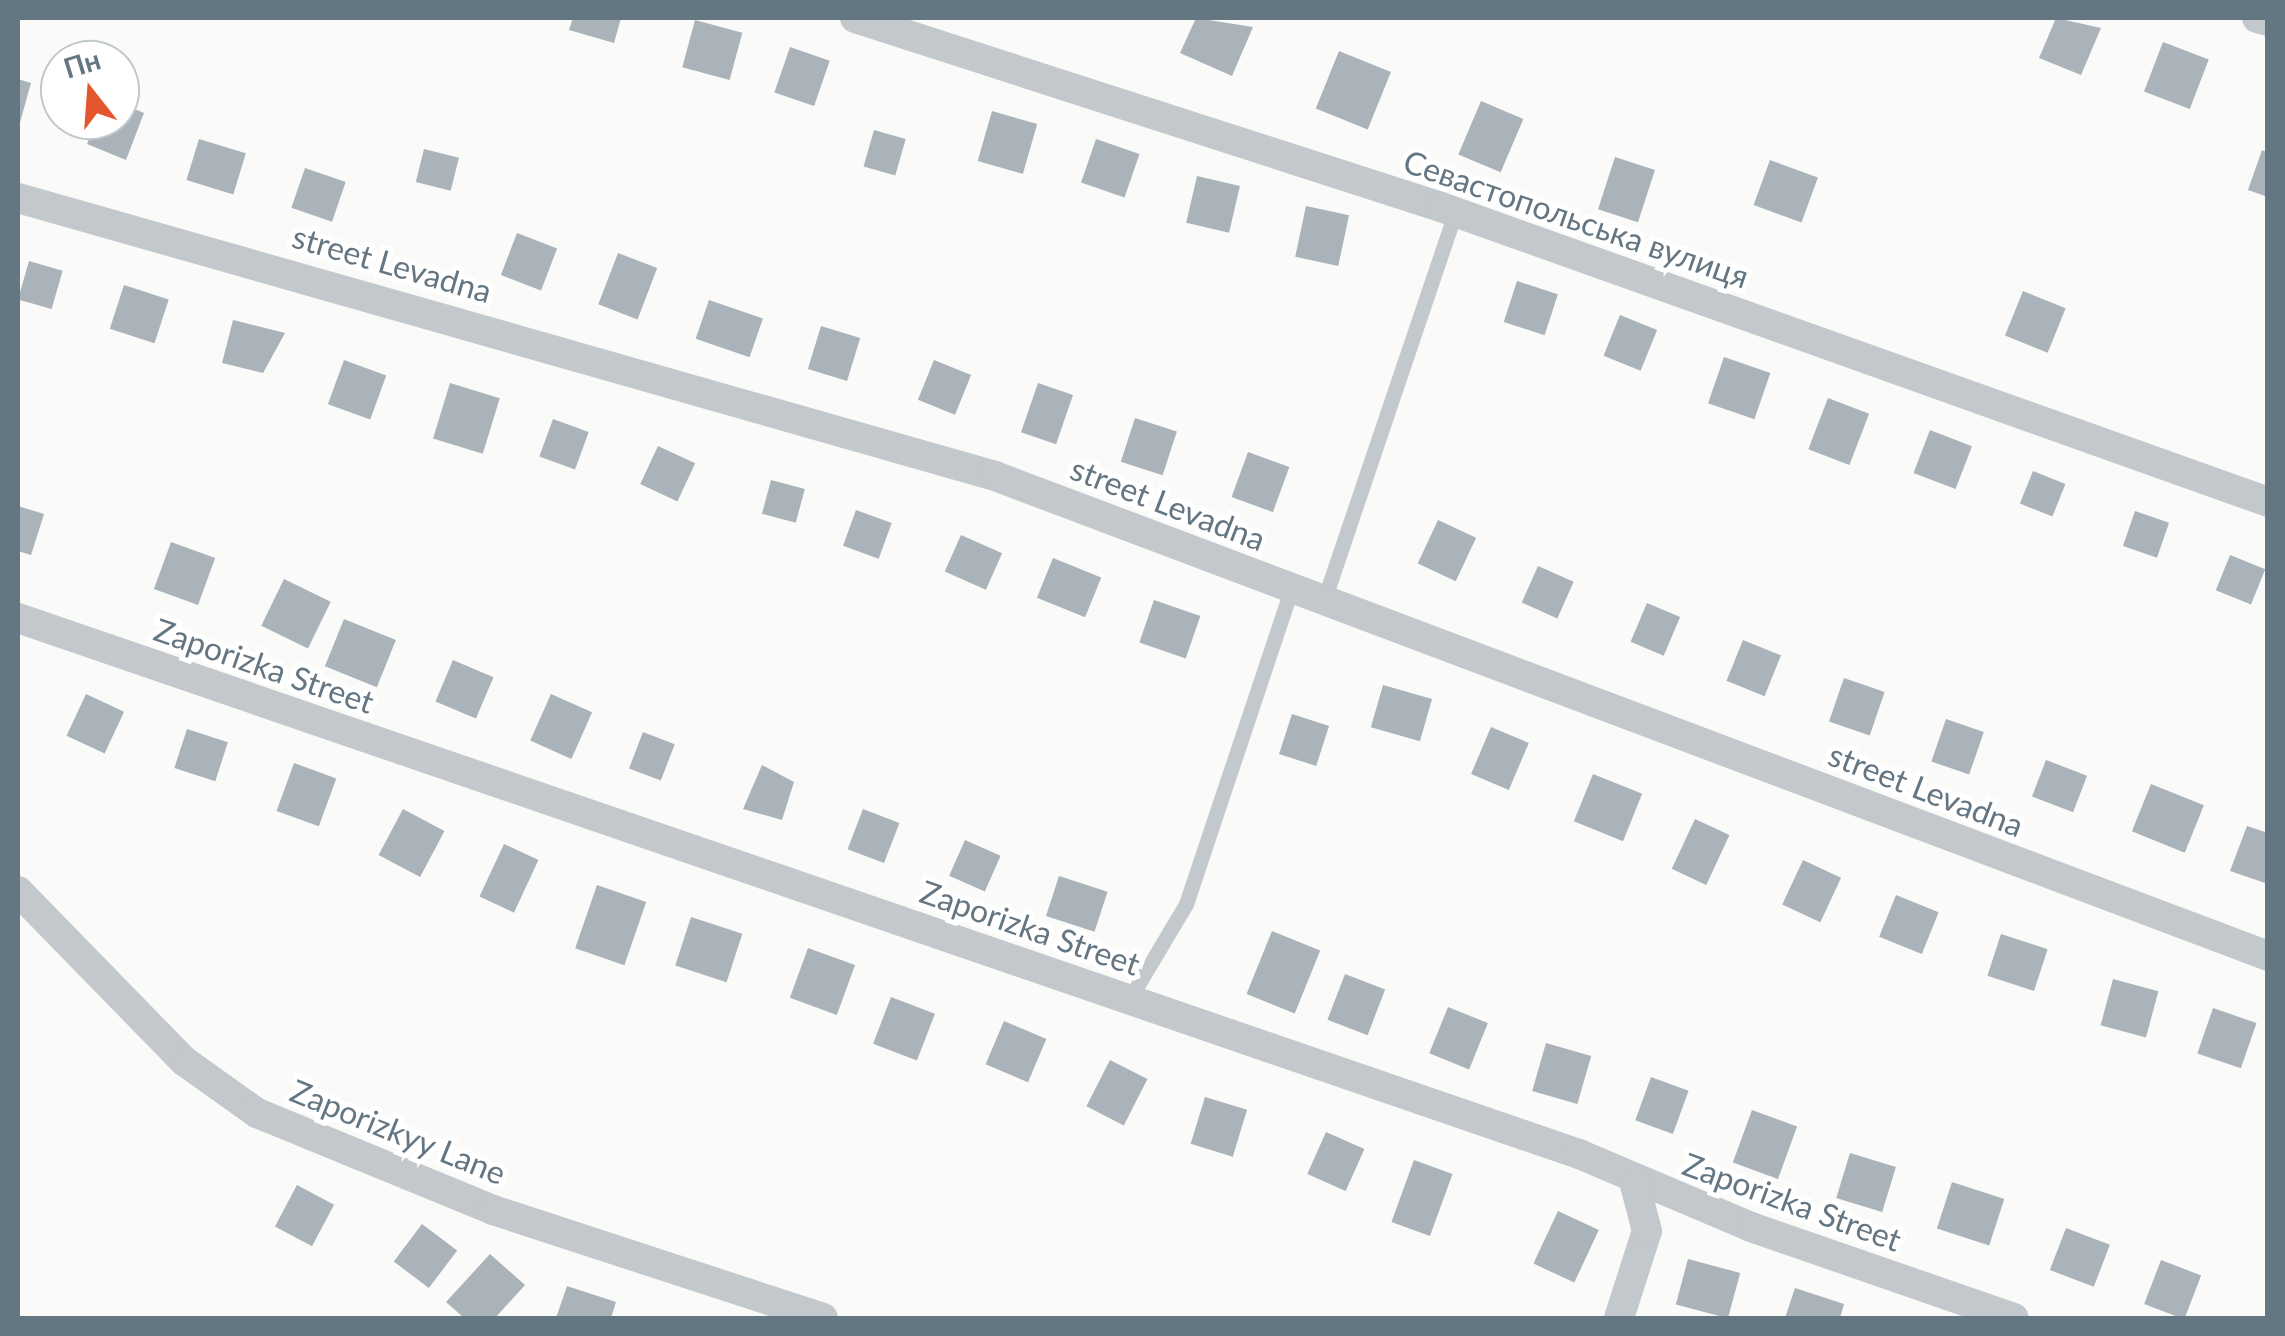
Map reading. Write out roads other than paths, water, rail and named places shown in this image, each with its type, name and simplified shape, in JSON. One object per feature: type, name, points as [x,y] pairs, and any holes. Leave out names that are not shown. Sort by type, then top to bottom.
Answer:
[{"type":"street","name":"Севастопольська вулиця","points":[[855,18],[1455,212],[2268,502]]},
{"type":"street","points":[[2257,18],[2268,21]]},
{"type":"street","name":"street Levadna","points":[[18,198],[995,476],[2268,956]]},
{"type":"street","name":"Zaporizka Street","points":[[18,618],[1130,998],[2014,1318]]},
{"type":"street","name":"Zaporizkyy Lane","points":[[18,891],[184,1062],[258,1112],[494,1210],[823,1318]]},
{"type":"street","points":[[1619,1318],[1647,1231],[1634,1181]]},
{"type":"lane","points":[[1324,600],[1455,212]]},
{"type":"lane","points":[[1130,998],[1186,904],[1292,588]]}]
